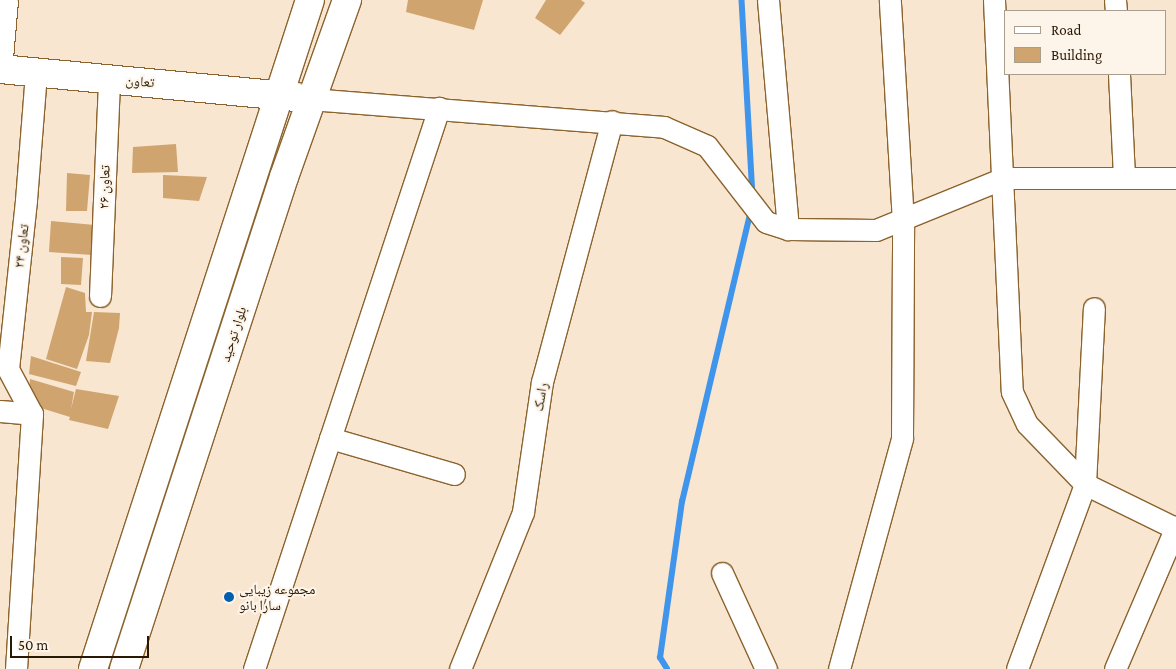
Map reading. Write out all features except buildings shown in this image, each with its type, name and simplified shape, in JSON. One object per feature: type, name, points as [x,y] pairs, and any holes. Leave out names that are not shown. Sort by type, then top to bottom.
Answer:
[{"type":"main road","name":"بلوار توحید","points":[[93,669],[310,0]]},
{"type":"main road","name":"بلوار توحید","points":[[124,669],[310,99],[347,0]]},
{"type":"main road","name":"تعاون","points":[[0,69],[280,94],[310,99]]},
{"type":"main road","points":[[127,569],[153,578]]},
{"type":"street","points":[[0,69],[7,0]]},
{"type":"street","points":[[768,0],[788,229]]},
{"type":"street","points":[[839,669],[902,438],[903,222],[890,0]]},
{"type":"street","points":[[994,0],[1004,178],[1012,392],[1026,424],[1084,484],[1176,528],[1115,669]]},
{"type":"street","name":"تعاون ۲۴","points":[[32,414],[8,369],[26,200],[36,72]]},
{"type":"street","points":[[1119,75],[1124,175]]},
{"type":"street","name":"تعاون ۲۶","points":[[100,296],[109,78]]},
{"type":"street","points":[[310,99],[612,121],[664,127],[707,146],[766,222],[788,229],[876,230],[903,222],[1004,178],[1124,175],[1176,178]]},
{"type":"street","points":[[254,669],[439,108]]},
{"type":"street","name":"راسک","points":[[460,669],[523,512],[542,382],[612,121]]},
{"type":"street","points":[[1017,669],[1084,484],[1094,308]]},
{"type":"street","points":[[0,411],[32,414],[16,669]]},
{"type":"street","points":[[330,438],[454,474]]},
{"type":"street","points":[[722,573],[766,669]]},
{"type":"waterway","points":[[742,0],[753,194]]},
{"type":"waterway","points":[[667,669],[660,658],[682,502],[751,210]]},
{"type":"place","name":"مجموعه زیبایی سارا بانو","points":[[229,597]]}]
